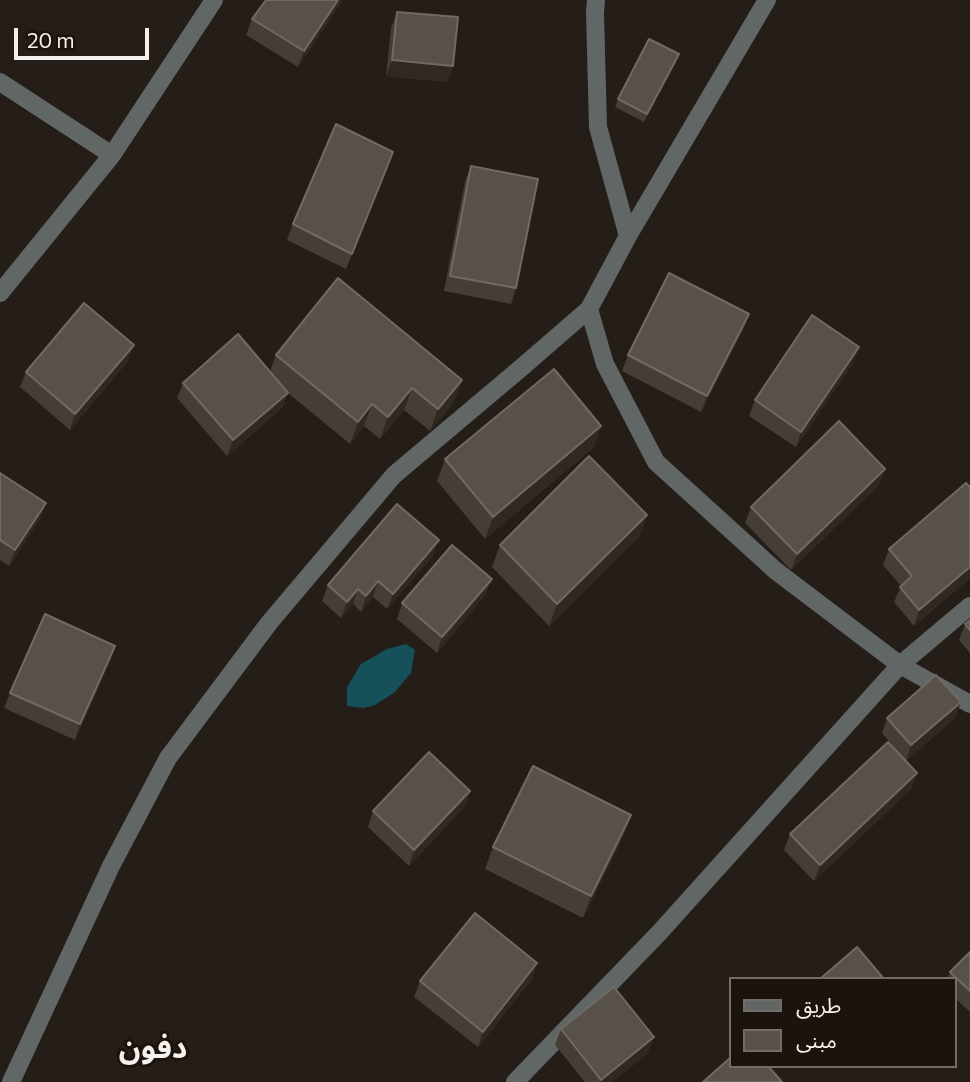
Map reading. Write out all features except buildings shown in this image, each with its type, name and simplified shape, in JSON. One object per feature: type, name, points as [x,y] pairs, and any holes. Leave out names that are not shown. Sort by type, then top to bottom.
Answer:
[{"type":"street","points":[[0,293],[112,155],[214,0]]},
{"type":"street","points":[[596,0],[598,127],[628,236]]},
{"type":"street","points":[[10,1082],[111,866],[168,758],[269,624],[394,475],[589,309],[628,236],[766,0]]},
{"type":"street","points":[[0,82],[112,155]]},
{"type":"street","points":[[589,309],[605,364],[656,462],[776,571],[900,665],[970,704]]},
{"type":"street","points":[[515,1082],[659,933],[900,665],[970,606]]},
{"type":"water","points":[[406,644],[415,650],[411,673],[395,692],[375,705],[364,708],[347,706],[347,687],[361,664],[387,649]]},
{"type":"district","name":"دفون","points":[[153,1048]]}]
